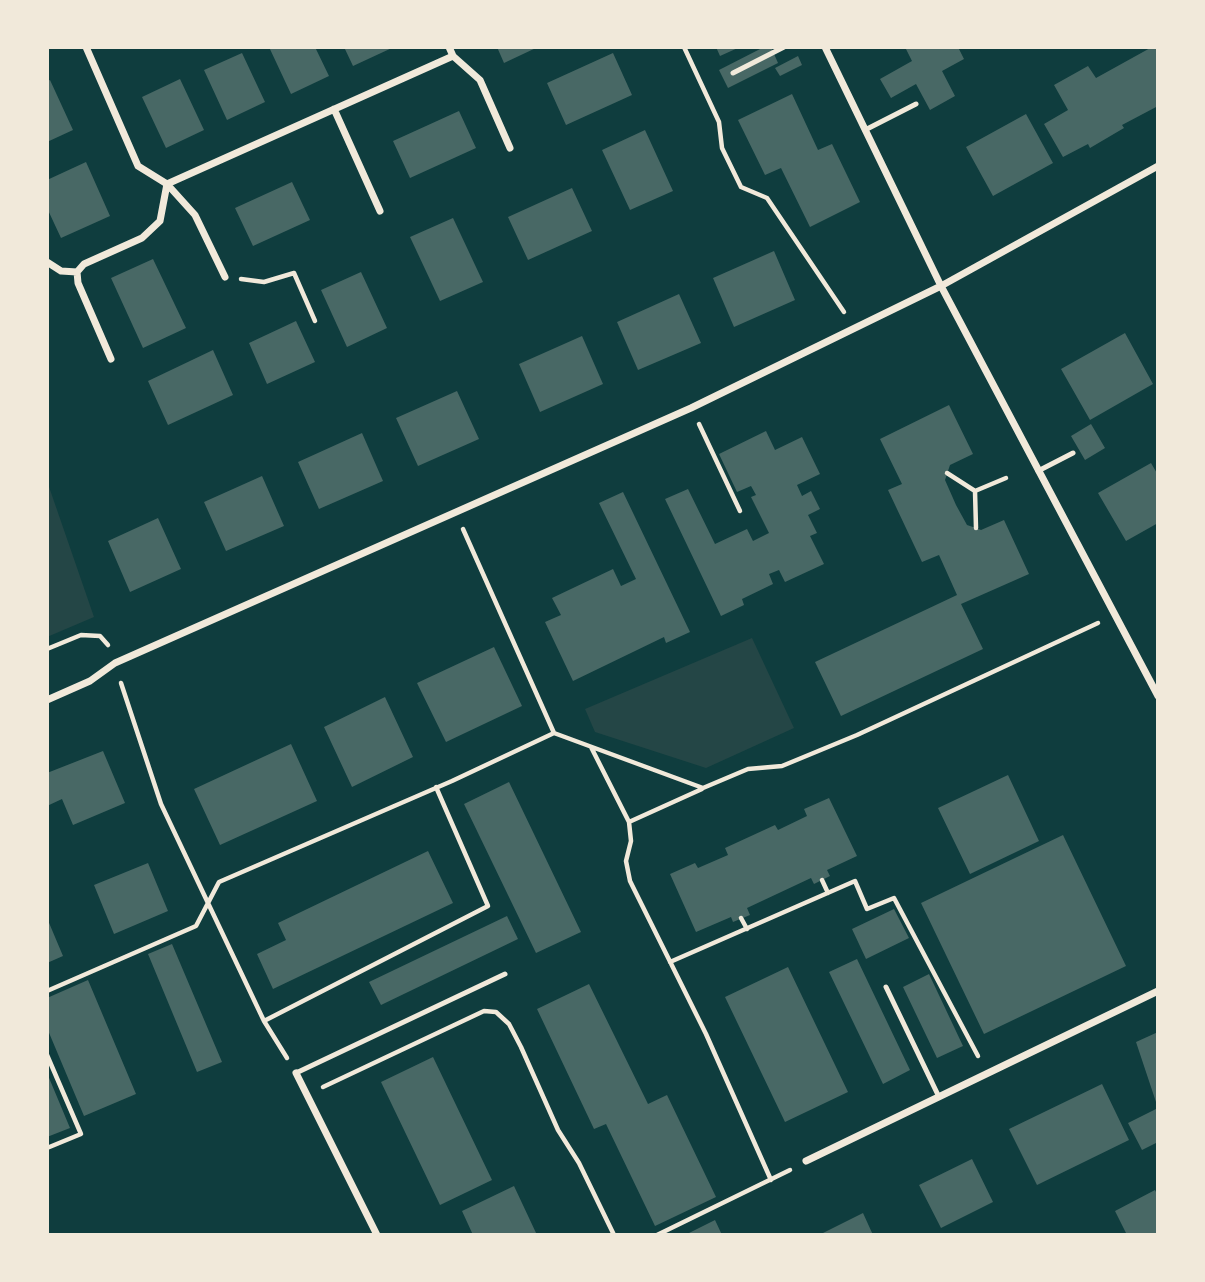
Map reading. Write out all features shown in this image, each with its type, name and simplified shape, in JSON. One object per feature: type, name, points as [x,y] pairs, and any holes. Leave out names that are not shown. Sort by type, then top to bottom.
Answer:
[{"type":"street","points":[[86,47],[138,166],[167,184],[195,215],[225,277]]},
{"type":"street","points":[[449,47],[453,56],[480,80],[510,148]]},
{"type":"street","points":[[825,47],[941,286],[1158,696]]},
{"type":"street","points":[[167,184],[453,56]]},
{"type":"street","points":[[334,109],[380,211]]},
{"type":"street","points":[[47,700],[90,681],[115,663],[691,408],[941,286],[1158,166]]},
{"type":"street","points":[[111,359],[78,282],[77,272],[84,264],[142,238],[160,221],[167,184]]},
{"type":"street","points":[[47,262],[61,271],[77,272]]},
{"type":"street","points":[[806,1161],[1158,990]]},
{"type":"street","points":[[296,1073],[377,1235]]},
{"type":"lane","points":[[733,73],[784,47]]},
{"type":"lane","points":[[865,130],[916,104]]},
{"type":"lane","points":[[1038,471],[1073,453]]},
{"type":"lane","points":[[296,1073],[505,974]]},
{"type":"lane","points":[[886,987],[939,1097]]},
{"type":"path","points":[[684,47],[719,122],[722,148],[741,187],[767,198],[855,328]]},
{"type":"path","points":[[225,277],[264,282],[295,273],[315,321]]},
{"type":"path","points":[[691,408],[740,511]]},
{"type":"path","points":[[947,473],[975,491]]},
{"type":"path","points":[[975,491],[1006,478]]},
{"type":"path","points":[[975,491],[976,528]]},
{"type":"path","points":[[455,513],[554,733],[703,788]]},
{"type":"path","points":[[629,822],[748,769],[782,766],[857,735],[1114,616]]},
{"type":"path","points":[[47,649],[81,635],[100,636],[110,646],[161,804],[264,1021],[296,1073]]},
{"type":"path","points":[[47,991],[196,926],[219,882],[554,733]]},
{"type":"path","points":[[591,747],[629,822],[631,841],[626,860],[630,881],[706,1034],[771,1180]]},
{"type":"path","points":[[264,1021],[488,906],[436,787]]},
{"type":"path","points":[[822,880],[828,893]]},
{"type":"path","points":[[670,962],[855,881],[867,909],[894,898],[988,1073]]},
{"type":"path","points":[[741,918],[747,929]]},
{"type":"path","points":[[307,1095],[484,1011],[496,1012],[509,1024],[558,1130],[579,1163],[614,1235]]},
{"type":"path","points":[[47,1055],[81,1134],[47,1148]]},
{"type":"path","points":[[657,1235],[806,1161]]},
{"type":"shaded area","points":[[47,481],[94,617],[47,637]]},
{"type":"shaded area","points":[[752,638],[794,728],[706,768],[595,732],[585,709]]},
{"type":"building","points":[[269,47],[315,47],[329,76],[291,94]]},
{"type":"building","points":[[344,47],[394,47],[353,66]]},
{"type":"building","points":[[497,47],[538,47],[504,63]]},
{"type":"building","points":[[716,47],[740,47],[720,56]]},
{"type":"building","points":[[764,47],[771,47],[778,63],[728,88],[719,70]]},
{"type":"building","points":[[905,47],[958,47],[964,59],[942,71],[955,96],[930,110],[916,84],[891,98],[880,79],[912,61]]},
{"type":"building","points":[[1152,47],[1158,47],[1158,106],[1122,125],[1124,128],[1090,148],[1088,144],[1063,157],[1044,124],[1068,110],[1054,85],[1088,66],[1096,78]]},
{"type":"building","points":[[242,53],[265,102],[227,120],[204,70]]},
{"type":"building","points":[[613,53],[632,95],[566,125],[547,83]]},
{"type":"building","points":[[798,56],[802,65],[780,76],[775,68]]},
{"type":"building","points":[[180,79],[204,130],[166,148],[142,97]]},
{"type":"building","points":[[50,80],[73,130],[47,142],[47,81]]},
{"type":"building","points":[[792,94],[818,150],[832,144],[860,202],[810,227],[781,168],[765,175],[738,120]]},
{"type":"building","points":[[459,111],[476,148],[410,178],[393,141]]},
{"type":"building","points":[[1026,114],[1053,163],[993,196],[966,147]]},
{"type":"building","points":[[645,130],[673,191],[630,210],[602,150]]},
{"type":"building","points":[[86,162],[110,216],[61,238],[47,208],[47,180]]},
{"type":"building","points":[[292,182],[310,220],[253,246],[235,208]]},
{"type":"building","points":[[572,188],[592,231],[528,260],[508,217]]},
{"type":"building","points":[[453,218],[483,282],[440,301],[410,237]]},
{"type":"building","points":[[774,251],[795,300],[734,327],[713,278]]},
{"type":"building","points":[[153,259],[186,328],[143,348],[111,278]]},
{"type":"building","points":[[361,272],[387,328],[347,347],[321,290]]},
{"type":"building","points":[[679,294],[701,343],[638,370],[617,322]]},
{"type":"building","points":[[296,321],[315,362],[267,384],[249,343]]},
{"type":"building","points":[[1125,333],[1153,384],[1090,420],[1061,369]]},
{"type":"building","points":[[582,336],[603,384],[540,412],[519,364]]},
{"type":"building","points":[[213,350],[233,395],[168,425],[148,381]]},
{"type":"building","points":[[457,391],[479,439],[418,466],[396,418]]},
{"type":"building","points":[[949,405],[973,454],[950,465],[945,480],[956,505],[967,525],[981,530],[1004,520],[1029,574],[961,604],[983,649],[841,716],[815,662],[957,595],[939,555],[922,562],[888,490],[902,484],[880,439]]},
{"type":"building","points":[[1091,424],[1105,448],[1085,460],[1071,436]]},
{"type":"building","points":[[766,431],[775,450],[802,437],[820,474],[797,485],[802,496],[811,491],[820,509],[808,515],[817,533],[810,536],[824,564],[785,582],[779,570],[769,574],[773,584],[742,599],[744,605],[721,616],[665,499],[688,489],[715,544],[747,529],[753,541],[769,533],[751,497],[756,495],[751,486],[737,492],[719,454]]},
{"type":"building","points":[[362,433],[383,481],[319,509],[298,462]]},
{"type":"building","points":[[1151,463],[1158,475],[1158,523],[1126,541],[1098,493]]},
{"type":"building","points":[[262,476],[284,526],[226,551],[204,502]]},
{"type":"building","points":[[623,492],[690,632],[666,643],[664,637],[573,681],[545,622],[561,615],[552,598],[613,569],[621,586],[636,579],[599,503]]},
{"type":"building","points":[[158,518],[181,569],[130,592],[108,541]]},
{"type":"building","points":[[494,647],[522,706],[446,742],[417,683]]},
{"type":"building","points":[[385,697],[413,757],[352,787],[324,727]]},
{"type":"building","points":[[291,744],[317,801],[220,845],[194,789]]},
{"type":"building","points":[[103,751],[125,803],[73,825],[62,799],[47,806],[47,773]]},
{"type":"building","points":[[1008,775],[1039,841],[970,874],[938,808]]},
{"type":"building","points":[[509,782],[581,932],[536,953],[464,804]]},
{"type":"building","points":[[829,798],[857,856],[827,870],[830,876],[814,884],[811,878],[747,908],[750,915],[733,922],[731,917],[696,932],[670,874],[695,863],[698,868],[728,855],[725,848],[775,825],[778,830],[807,816],[804,809]]},
{"type":"building","points":[[1063,835],[1126,966],[984,1034],[921,903]]},
{"type":"building","points":[[428,851],[453,903],[273,989],[257,954],[286,940],[278,923]]},
{"type":"building","points":[[148,863],[168,911],[114,934],[94,885]]},
{"type":"building","points":[[894,909],[909,938],[866,959],[852,929]]},
{"type":"building","points":[[507,916],[518,939],[381,1005],[369,982]]},
{"type":"building","points":[[47,918],[63,956],[47,963]]},
{"type":"building","points":[[172,944],[222,1062],[197,1072],[148,954]]},
{"type":"building","points":[[857,959],[910,1070],[883,1084],[829,972]]},
{"type":"building","points":[[788,967],[848,1092],[785,1122],[725,997]]},
{"type":"building","points":[[929,974],[963,1046],[937,1058],[903,987]]},
{"type":"building","points":[[88,980],[136,1094],[84,1116],[47,1028],[47,998]]},
{"type":"building","points":[[589,984],[648,1104],[667,1095],[716,1197],[655,1226],[606,1124],[594,1129],[537,1009]]},
{"type":"building","points":[[1158,1032],[1158,1105],[1157,1105],[1136,1042]]},
{"type":"building","points":[[433,1057],[492,1180],[440,1205],[381,1082]]},
{"type":"building","points":[[47,1073],[70,1128],[47,1137]]},
{"type":"building","points":[[1102,1084],[1129,1140],[1037,1185],[1009,1129]]},
{"type":"building","points":[[1158,1108],[1158,1142],[1142,1150],[1128,1123]]},
{"type":"building","points":[[972,1159],[993,1202],[941,1228],[919,1185]]},
{"type":"building","points":[[514,1186],[537,1235],[473,1235],[462,1211]]},
{"type":"building","points":[[1155,1190],[1158,1196],[1158,1235],[1127,1235],[1115,1211]]},
{"type":"building","points":[[863,1213],[873,1235],[819,1235]]},
{"type":"building","points":[[715,1220],[722,1235],[685,1235]]}]
